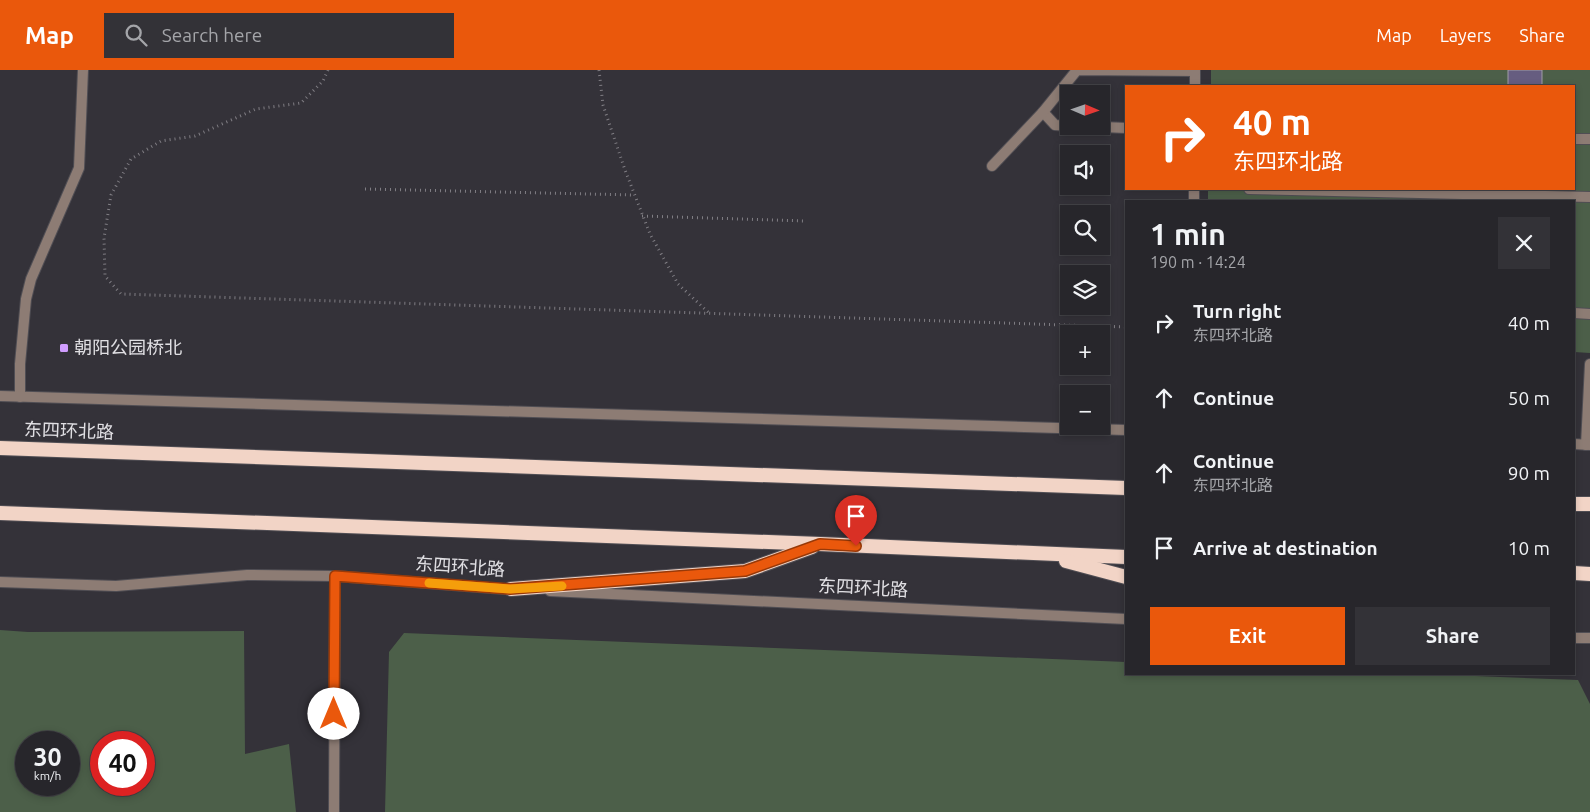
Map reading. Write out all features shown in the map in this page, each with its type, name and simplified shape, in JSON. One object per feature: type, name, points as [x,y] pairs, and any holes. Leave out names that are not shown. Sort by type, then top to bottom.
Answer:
[{"type":"highway","name":"东四环北路","points":[[0,448],[1125,488]]},
{"type":"highway","points":[[1081,486],[1125,478]]},
{"type":"highway","points":[[1575,504],[1590,504]]},
{"type":"highway","name":"东四环北路","points":[[0,513],[1125,557]]},
{"type":"highway","points":[[510,589],[745,571],[820,544]]},
{"type":"highway","points":[[1041,554],[1125,577]]},
{"type":"highway","points":[[1575,573],[1590,574]]},
{"type":"street","points":[[20,397],[20,364],[26,299],[31,278],[79,168],[83,70]]},
{"type":"street","points":[[992,166],[1043,112],[1077,70],[1195,70],[1195,85]]},
{"type":"street","points":[[1043,112],[1056,125],[1060,125]]},
{"type":"street","points":[[1110,127],[1125,128]]},
{"type":"street","points":[[1575,139],[1590,139]]},
{"type":"street","points":[[1291,190],[1590,197]]},
{"type":"street","points":[[1575,314],[1590,314]]},
{"type":"street","points":[[1575,444],[1588,445],[1590,364]]},
{"type":"street","name":"东四环北路","points":[[0,396],[1125,430]]},
{"type":"street","name":"东四环北路","points":[[0,582],[116,586],[247,575],[335,576],[510,589],[1125,619]]},
{"type":"street","points":[[334,812],[335,576]]},
{"type":"street","points":[[1575,638],[1590,638]]},
{"type":"path","points":[[328,70],[323,81],[301,103],[256,109],[195,136],[160,141],[131,159],[111,195],[104,238],[104,276],[121,294],[1125,327]]},
{"type":"path","points":[[599,70],[603,105],[634,195],[650,234],[678,284],[710,313]]},
{"type":"path","points":[[365,189],[634,195]]},
{"type":"path","points":[[642,216],[806,221]]},
{"type":"green space","points":[[1211,70],[1590,70],[1590,353],[1575,352],[1575,200],[1208,200],[1208,190],[1575,190],[1575,85],[1211,85]]},
{"type":"green space","points":[[0,630],[28,632],[244,631],[245,754],[289,744],[296,812],[0,812]]},
{"type":"green space","points":[[404,633],[1125,662],[1125,675],[1450,675],[1578,680],[1590,704],[1590,812],[385,812],[389,652]]},
{"type":"building","points":[[1508,70],[1542,70],[1542,85],[1508,85]]},
{"type":"slow traffic","points":[[429,583],[510,589],[562,586]]},
{"type":"place","name":"朝阳公园桥北","points":[[64,348]]},
{"type":"route","points":[[334,714],[335,576],[510,589],[610,583],[745,571],[820,544],[856,546]]}]
